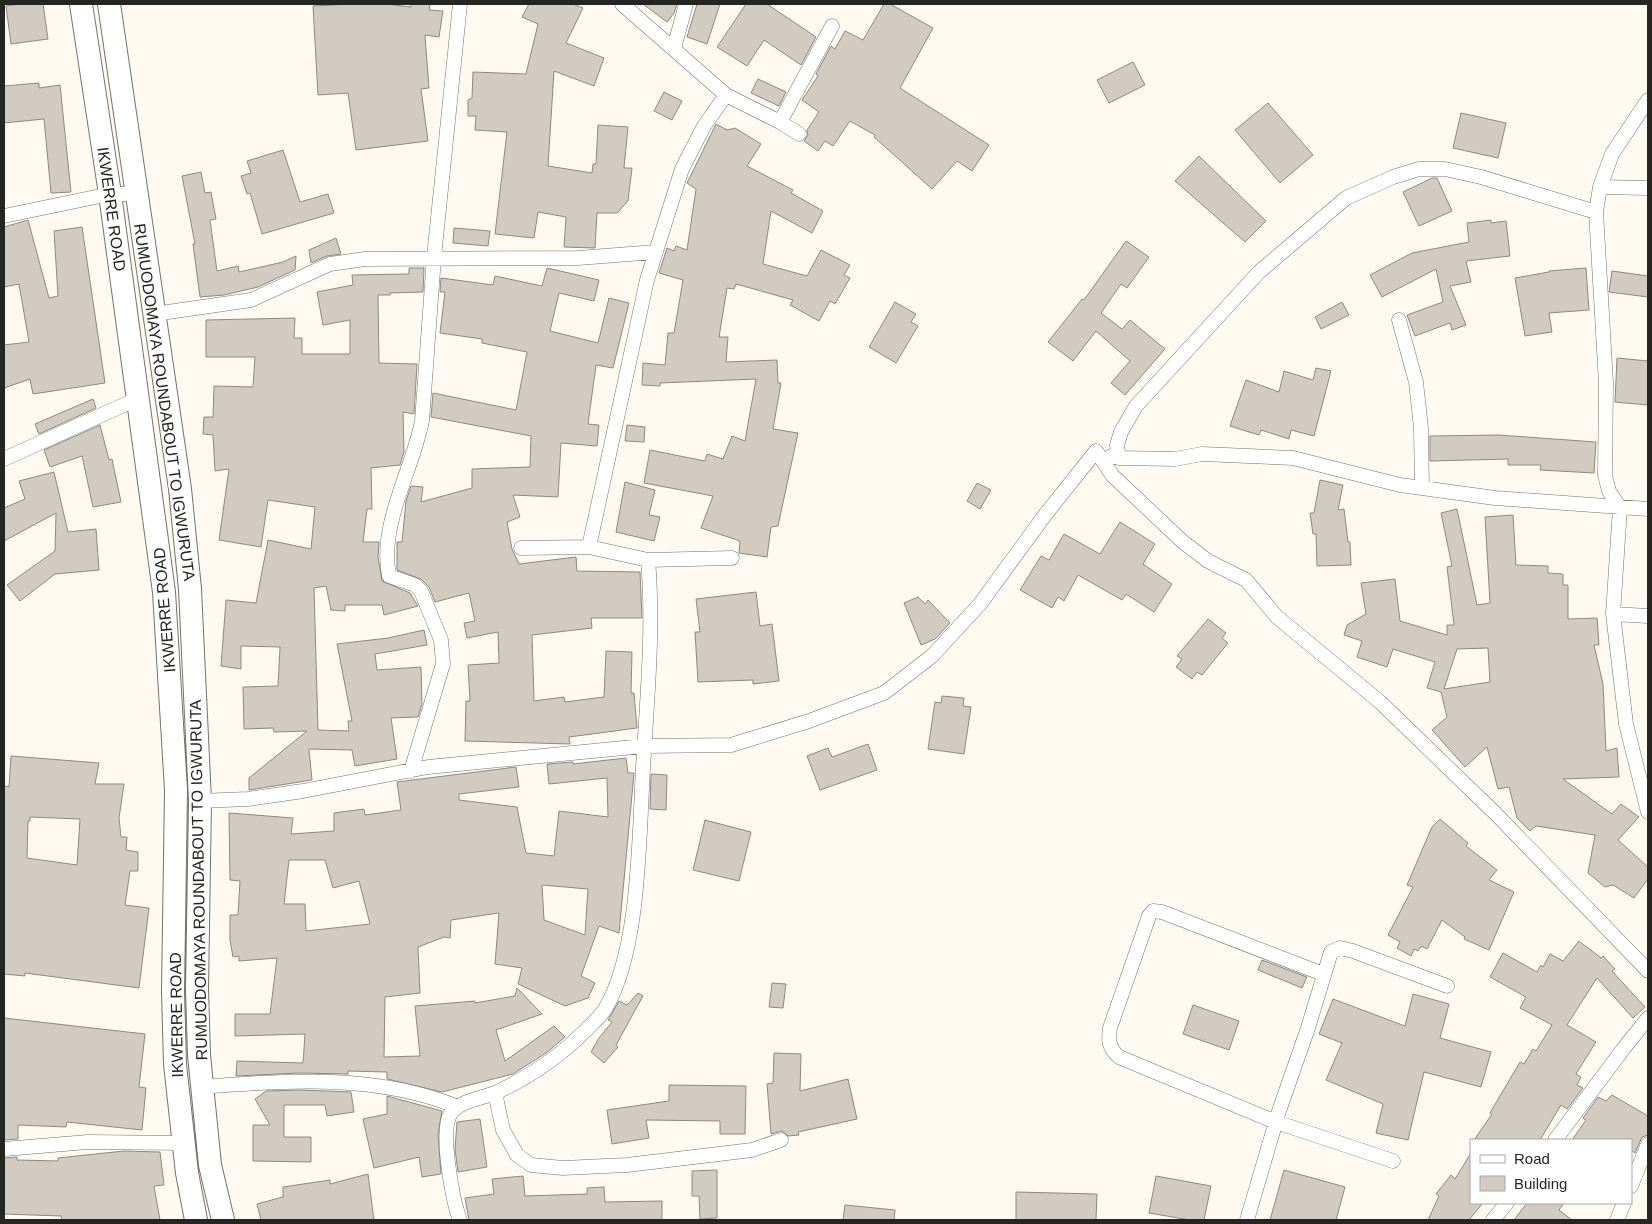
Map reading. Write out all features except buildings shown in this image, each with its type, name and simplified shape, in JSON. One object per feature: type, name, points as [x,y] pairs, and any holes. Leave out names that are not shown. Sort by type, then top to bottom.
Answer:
[{"type":"main road","name":"IKWERRE ROAD","points":[[81,4],[110,194],[164,592],[172,702],[176,818],[173,992],[175,1064],[184,1143],[196,1220]]},
{"type":"main road","name":"RUMUODOMAYA ROUNDABOUT TO IGWURUTA","points":[[109,4],[180,489],[190,589],[200,801],[197,989],[202,1086],[210,1165],[223,1220]]},
{"type":"street","points":[[411,772],[443,664],[441,640],[421,591],[415,585],[389,576],[386,563],[388,535],[400,489],[417,447],[422,422],[434,257],[460,4]]},
{"type":"street","points":[[622,4],[726,95],[780,122],[799,134]]},
{"type":"street","points":[[674,48],[686,4]]},
{"type":"street","points":[[780,122],[832,26]]},
{"type":"street","points":[[588,546],[645,289],[656,252],[682,169],[704,126],[726,95]]},
{"type":"street","points":[[1648,100],[1612,154],[1600,187],[1596,212],[1606,383],[1605,475],[1609,491],[1620,508],[1613,614],[1626,724],[1648,806]]},
{"type":"street","points":[[1119,458],[1117,445],[1121,432],[1136,406],[1259,272],[1346,198],[1394,177],[1418,169],[1445,169],[1596,212]]},
{"type":"street","points":[[1600,187],[1648,188]]},
{"type":"street","points":[[4,216],[110,194],[136,194]]},
{"type":"street","points":[[154,314],[251,300],[330,264],[365,258],[578,258],[656,252]]},
{"type":"street","points":[[1399,320],[1416,382],[1421,428],[1422,488]]},
{"type":"street","points":[[4,459],[137,399]]},
{"type":"street","points":[[1096,451],[1119,458],[1175,459],[1202,454],[1293,458],[1344,472],[1422,488],[1513,499],[1648,509]]},
{"type":"street","points":[[200,801],[248,798],[303,791],[411,772],[428,767],[644,746],[731,745],[809,722],[884,693],[932,656],[980,604],[1045,515],[1096,451]]},
{"type":"street","points":[[1096,451],[1113,476],[1183,542],[1208,561],[1246,580],[1277,617],[1380,702],[1496,814],[1648,971]]},
{"type":"street","points":[[521,548],[588,546],[648,560],[732,558]]},
{"type":"street","points":[[460,1220],[453,1203],[448,1161],[447,1131],[450,1113],[458,1107],[495,1093],[544,1068],[566,1050],[605,1010],[628,945],[634,900],[644,746],[649,627],[648,560]]},
{"type":"street","points":[[1613,614],[1648,616]]},
{"type":"street","points":[[1323,974],[1162,912],[1153,911],[1149,916],[1110,1028],[1111,1050],[1119,1058],[1276,1122],[1393,1161]]},
{"type":"street","points":[[1247,1220],[1276,1122],[1308,1028],[1331,952],[1340,948],[1447,986]]},
{"type":"street","points":[[1557,1139],[1648,1018]]},
{"type":"street","points":[[202,1086],[274,1081],[376,1085],[411,1091],[458,1107]]},
{"type":"street","points":[[495,1093],[502,1130],[516,1155],[531,1165],[563,1168],[627,1165],[752,1150],[781,1140]]},
{"type":"street","points":[[4,1149],[88,1142],[184,1143]]},
{"type":"street","points":[[1632,1184],[1648,1144]]},
{"type":"street","points":[[1493,1220],[1506,1204]]},
{"type":"street","points":[[1617,1220],[1624,1204]]}]
